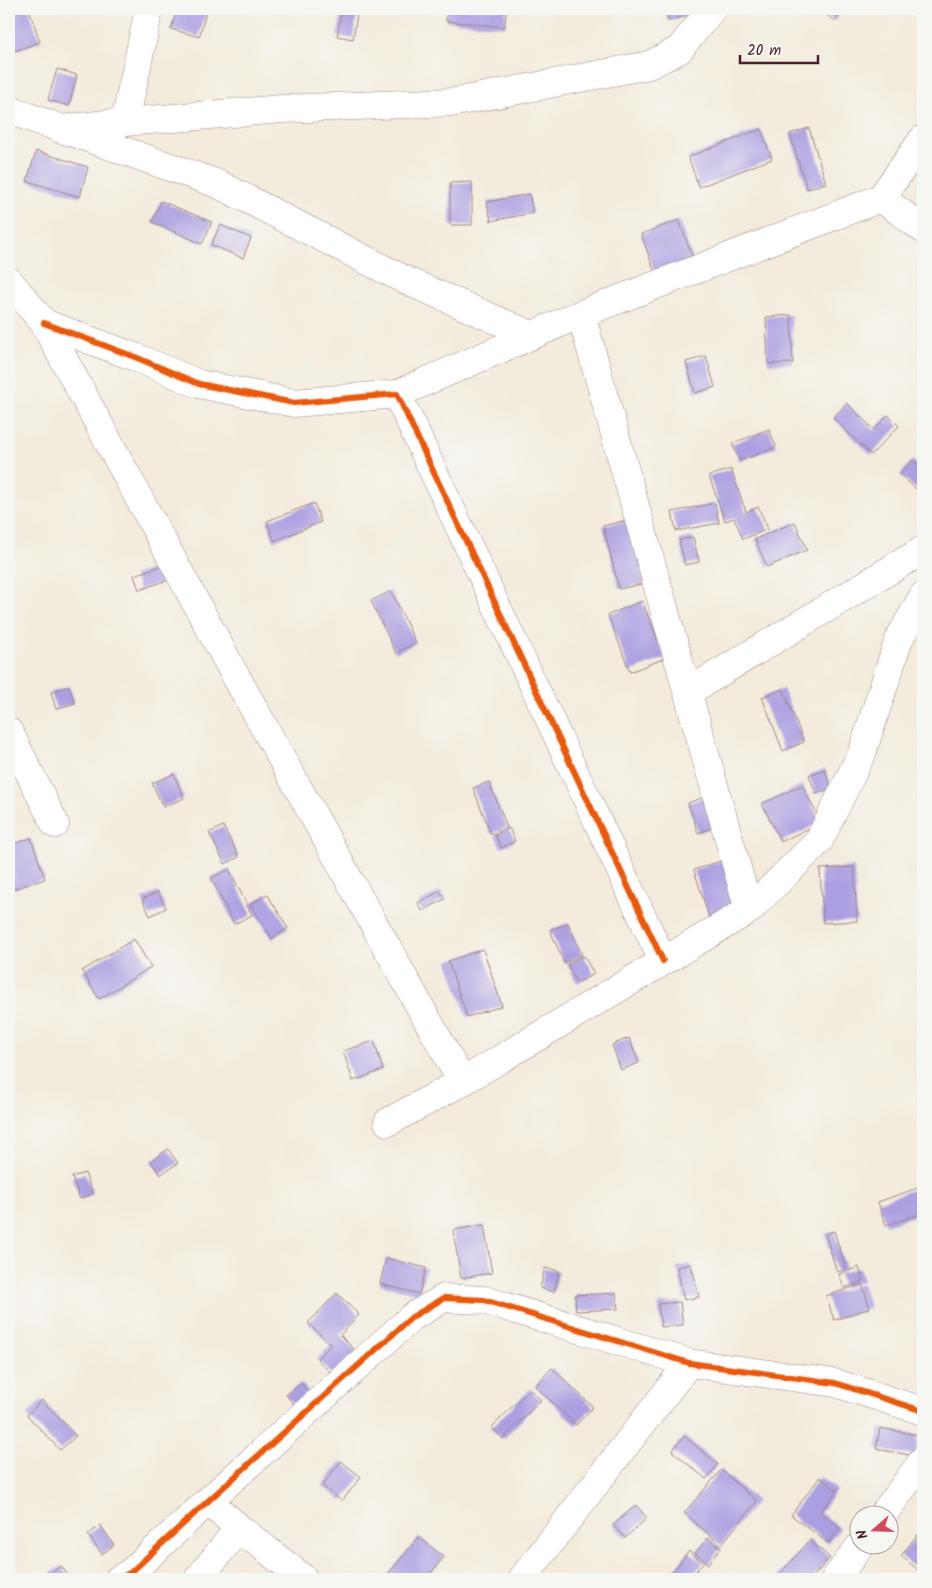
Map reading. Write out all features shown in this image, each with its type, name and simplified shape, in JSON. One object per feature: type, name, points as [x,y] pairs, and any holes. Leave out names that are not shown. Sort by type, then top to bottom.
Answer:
[{"type":"street","points":[[125,122],[149,9]]},
{"type":"street","points":[[60,129],[282,110],[456,102],[648,65],[679,50],[712,9]]},
{"type":"street","points":[[9,110],[218,184],[405,280],[531,336]]},
{"type":"street","points":[[44,322],[200,384],[294,403],[396,394],[581,314],[882,198],[923,139]]},
{"type":"street","points":[[882,198],[923,229]]},
{"type":"street","points":[[9,281],[44,322],[229,664],[462,1082]]},
{"type":"street","points":[[581,314],[749,910]]},
{"type":"street","points":[[396,394],[663,961]]},
{"type":"street","points":[[688,692],[923,550]]},
{"type":"street","points":[[388,1122],[462,1082],[749,910],[819,841],[862,753],[899,639],[923,596]]},
{"type":"street","points":[[9,732],[55,824]]},
{"type":"street","points":[[120,1579],[130,1573],[412,1317],[444,1298],[484,1300],[689,1363],[835,1383],[923,1411]]},
{"type":"street","points":[[522,1579],[689,1363]]},
{"type":"street","points":[[889,1506],[923,1460]]},
{"type":"street","points":[[208,1501],[304,1579]]},
{"type":"street","points":[[198,1579],[239,1528]]},
{"type":"street","points":[[835,1579],[852,1556]]},
{"type":"building","points":[[20,9],[29,9],[40,42],[9,53],[9,13]]},
{"type":"building","points":[[177,9],[207,9],[199,37],[171,29]]},
{"type":"building","points":[[284,9],[284,12],[235,10]]},
{"type":"building","points":[[342,9],[358,9],[353,39],[337,36]]},
{"type":"building","points":[[447,9],[506,9],[505,27],[446,21]]},
{"type":"building","points":[[665,9],[684,9],[686,16],[668,21]]},
{"type":"building","points":[[818,9],[844,9],[835,21]]},
{"type":"building","points":[[57,69],[77,75],[69,106],[48,100]]},
{"type":"building","points":[[809,128],[826,183],[807,189],[790,134]]},
{"type":"building","points":[[761,129],[772,159],[699,187],[688,157]]},
{"type":"building","points":[[36,151],[88,167],[80,197],[27,181]]},
{"type":"building","points":[[472,182],[472,225],[450,225],[450,183]]},
{"type":"building","points":[[529,194],[533,213],[491,221],[487,202]]},
{"type":"building","points":[[161,201],[212,222],[202,244],[152,222]]},
{"type":"building","points":[[679,220],[696,267],[658,281],[641,234]]},
{"type":"building","points":[[220,225],[251,238],[243,258],[211,245]]},
{"type":"building","points":[[791,315],[793,363],[768,364],[766,317]]},
{"type":"building","points":[[706,356],[715,387],[695,393],[686,362]]},
{"type":"building","points":[[847,403],[874,430],[888,415],[899,426],[871,455],[833,418]]},
{"type":"building","points":[[769,429],[776,447],[740,461],[732,444]]},
{"type":"building","points":[[912,460],[923,469],[923,495],[900,475]]},
{"type":"building","points":[[731,469],[746,512],[758,507],[768,529],[743,539],[734,518],[725,521],[709,476]]},
{"type":"building","points":[[314,503],[321,522],[274,541],[267,521]]},
{"type":"building","points":[[715,503],[719,523],[676,531],[672,512]]},
{"type":"building","points":[[631,519],[646,583],[619,589],[603,526]]},
{"type":"building","points":[[795,522],[807,550],[767,567],[755,539]]},
{"type":"building","points":[[693,537],[699,562],[685,565],[679,540]]},
{"type":"building","points":[[164,565],[168,580],[139,590],[134,575]]},
{"type":"building","points":[[391,591],[416,643],[396,653],[371,601]]},
{"type":"building","points":[[642,601],[665,658],[630,672],[608,615]]},
{"type":"building","points":[[69,686],[75,703],[56,709],[51,692]]},
{"type":"building","points":[[783,689],[804,742],[783,751],[762,697]]},
{"type":"building","points":[[825,769],[831,788],[816,794],[809,775]]},
{"type":"building","points":[[174,774],[184,798],[163,807],[152,783]]},
{"type":"building","points":[[489,782],[507,827],[491,834],[473,788]]},
{"type":"building","points":[[802,785],[821,822],[781,842],[762,804]]},
{"type":"building","points":[[707,796],[717,826],[698,833],[688,803]]},
{"type":"building","points":[[223,826],[239,857],[225,864],[209,833]]},
{"type":"building","points":[[509,828],[515,841],[501,848],[495,835]]},
{"type":"building","points":[[31,838],[45,879],[10,890],[9,845]]},
{"type":"building","points":[[724,860],[741,910],[710,920],[694,870]]},
{"type":"building","points":[[854,867],[857,921],[823,923],[820,869]]},
{"type":"building","points":[[229,869],[252,915],[234,924],[211,878]]},
{"type":"building","points":[[440,891],[445,899],[422,911],[418,903]]},
{"type":"building","points":[[158,892],[166,908],[150,916],[142,899]]},
{"type":"building","points":[[267,894],[288,928],[272,939],[250,904]]},
{"type":"building","points":[[568,923],[582,955],[564,963],[550,930]]},
{"type":"building","points":[[134,939],[151,967],[99,999],[82,971]]},
{"type":"building","points":[[483,949],[502,1006],[467,1017],[448,961]]},
{"type":"building","points":[[584,956],[594,974],[577,983],[567,964]]},
{"type":"building","points":[[629,1038],[639,1063],[621,1070],[612,1045]]},
{"type":"building","points":[[374,1041],[383,1070],[353,1081],[343,1051]]},
{"type":"building","points":[[168,1149],[178,1163],[160,1175],[151,1161]]},
{"type":"building","points":[[85,1173],[93,1194],[80,1199],[72,1177]]},
{"type":"building","points":[[923,1186],[923,1213],[886,1225],[878,1202]]},
{"type":"building","points":[[484,1225],[492,1273],[461,1278],[453,1230]]},
{"type":"building","points":[[834,1231],[846,1269],[837,1272],[825,1234]]},
{"type":"building","points":[[386,1258],[426,1268],[419,1294],[380,1284]]},
{"type":"building","points":[[691,1264],[699,1297],[684,1300],[677,1267]]},
{"type":"building","points":[[859,1267],[863,1281],[844,1288],[839,1274]]},
{"type":"building","points":[[545,1268],[559,1271],[554,1292],[540,1288]]},
{"type":"building","points":[[862,1284],[870,1308],[834,1320],[826,1296]]},
{"type":"building","points":[[337,1293],[359,1315],[340,1335],[361,1356],[337,1379],[317,1359],[331,1345],[308,1323]]},
{"type":"building","points":[[616,1293],[618,1309],[576,1311],[575,1295]]},
{"type":"building","points":[[680,1302],[683,1325],[661,1327],[658,1304]]},
{"type":"building","points":[[552,1368],[593,1407],[576,1425],[535,1386]]},
{"type":"building","points":[[301,1383],[320,1406],[306,1418],[286,1395]]},
{"type":"building","points":[[530,1389],[541,1400],[503,1439],[491,1428]]},
{"type":"building","points":[[42,1400],[76,1436],[60,1450],[27,1415]]},
{"type":"building","points":[[880,1428],[918,1435],[915,1456],[876,1449]]},
{"type":"building","points":[[684,1436],[718,1464],[706,1479],[672,1451]]},
{"type":"building","points":[[341,1461],[361,1477],[342,1501],[322,1486]]},
{"type":"building","points":[[721,1470],[757,1501],[721,1545],[684,1513]]},
{"type":"building","points":[[820,1477],[837,1490],[820,1513],[840,1528],[828,1543],[791,1515]]},
{"type":"building","points":[[636,1505],[647,1518],[625,1538],[613,1525]]},
{"type":"building","points":[[100,1525],[114,1545],[102,1554],[88,1535]]},
{"type":"building","points":[[917,1535],[923,1540],[923,1574],[901,1556]]},
{"type":"building","points":[[419,1537],[444,1557],[426,1579],[384,1579]]},
{"type":"building","points":[[708,1538],[721,1548],[708,1564],[695,1553]]},
{"type":"building","points":[[810,1540],[830,1558],[811,1579],[782,1579],[778,1576]]},
{"type":"building","points":[[689,1551],[703,1563],[689,1579],[666,1579]]},
{"type":"building","points":[[61,1566],[71,1579],[42,1579]]},
{"type":"cycle path","points":[[44,323],[135,357],[199,384],[294,403],[397,394],[663,961]]},
{"type":"cycle path","points":[[119,1579],[130,1573],[412,1317],[444,1298],[484,1300],[689,1363],[835,1383],[923,1411]]}]
